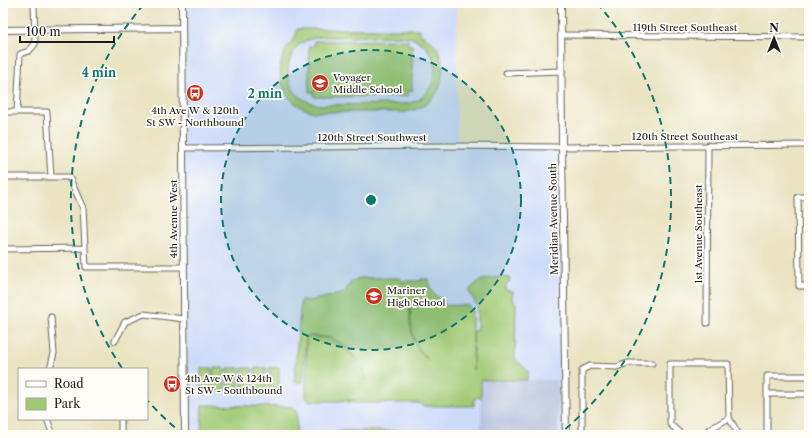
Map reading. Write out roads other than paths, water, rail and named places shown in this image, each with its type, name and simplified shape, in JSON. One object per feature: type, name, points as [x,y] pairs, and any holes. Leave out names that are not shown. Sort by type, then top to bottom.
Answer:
[{"type":"street","points":[[17,112],[20,54],[29,51],[35,44],[34,3]]},
{"type":"street","name":"4th Avenue West","points":[[182,3],[185,435]]},
{"type":"street","name":"Meridian Avenue South","points":[[561,3],[566,435]]},
{"type":"street","points":[[3,30],[182,28]]},
{"type":"street","name":"119th Street Southeast","points":[[561,35],[809,37]]},
{"type":"street","points":[[506,73],[562,71]]},
{"type":"street","points":[[3,112],[47,112],[51,177]]},
{"type":"street","name":"1st Avenue Southeast","points":[[707,323],[708,145]]},
{"type":"street","name":"120th Street Southeast","points":[[562,147],[809,145]]},
{"type":"street","name":"120th Street Southwest","points":[[183,148],[438,146],[562,147]]},
{"type":"street","points":[[3,177],[69,177],[83,208],[86,267],[184,267]]},
{"type":"street","points":[[809,197],[798,197],[799,286],[809,286]]},
{"type":"street","points":[[3,249],[85,248]]},
{"type":"street","points":[[115,341],[125,322],[144,314],[184,319]]},
{"type":"street","points":[[50,368],[54,353],[51,317]]},
{"type":"street","points":[[566,435],[582,435],[582,370],[590,366],[617,367],[628,363],[652,363]]},
{"type":"street","points":[[682,435],[670,424],[670,364],[728,364],[729,418],[739,435]]},
{"type":"street","points":[[767,435],[767,376],[809,376]]},
{"type":"street","points":[[767,394],[809,394]]},
{"type":"street","points":[[700,435],[729,418]]},
{"type":"street","points":[[47,420],[53,435]]},
{"type":"street","points":[[120,420],[121,435]]},
{"type":"place","name":"Voyager Middle School","points":[[320,83]]},
{"type":"place","name":"4th Ave W & 120th St SW - Northbound","points":[[195,93]]},
{"type":"place","name":"Mariner High School","points":[[374,296]]},
{"type":"place","name":"4th Ave W & 124th St SW - Southbound","points":[[172,384]]}]
